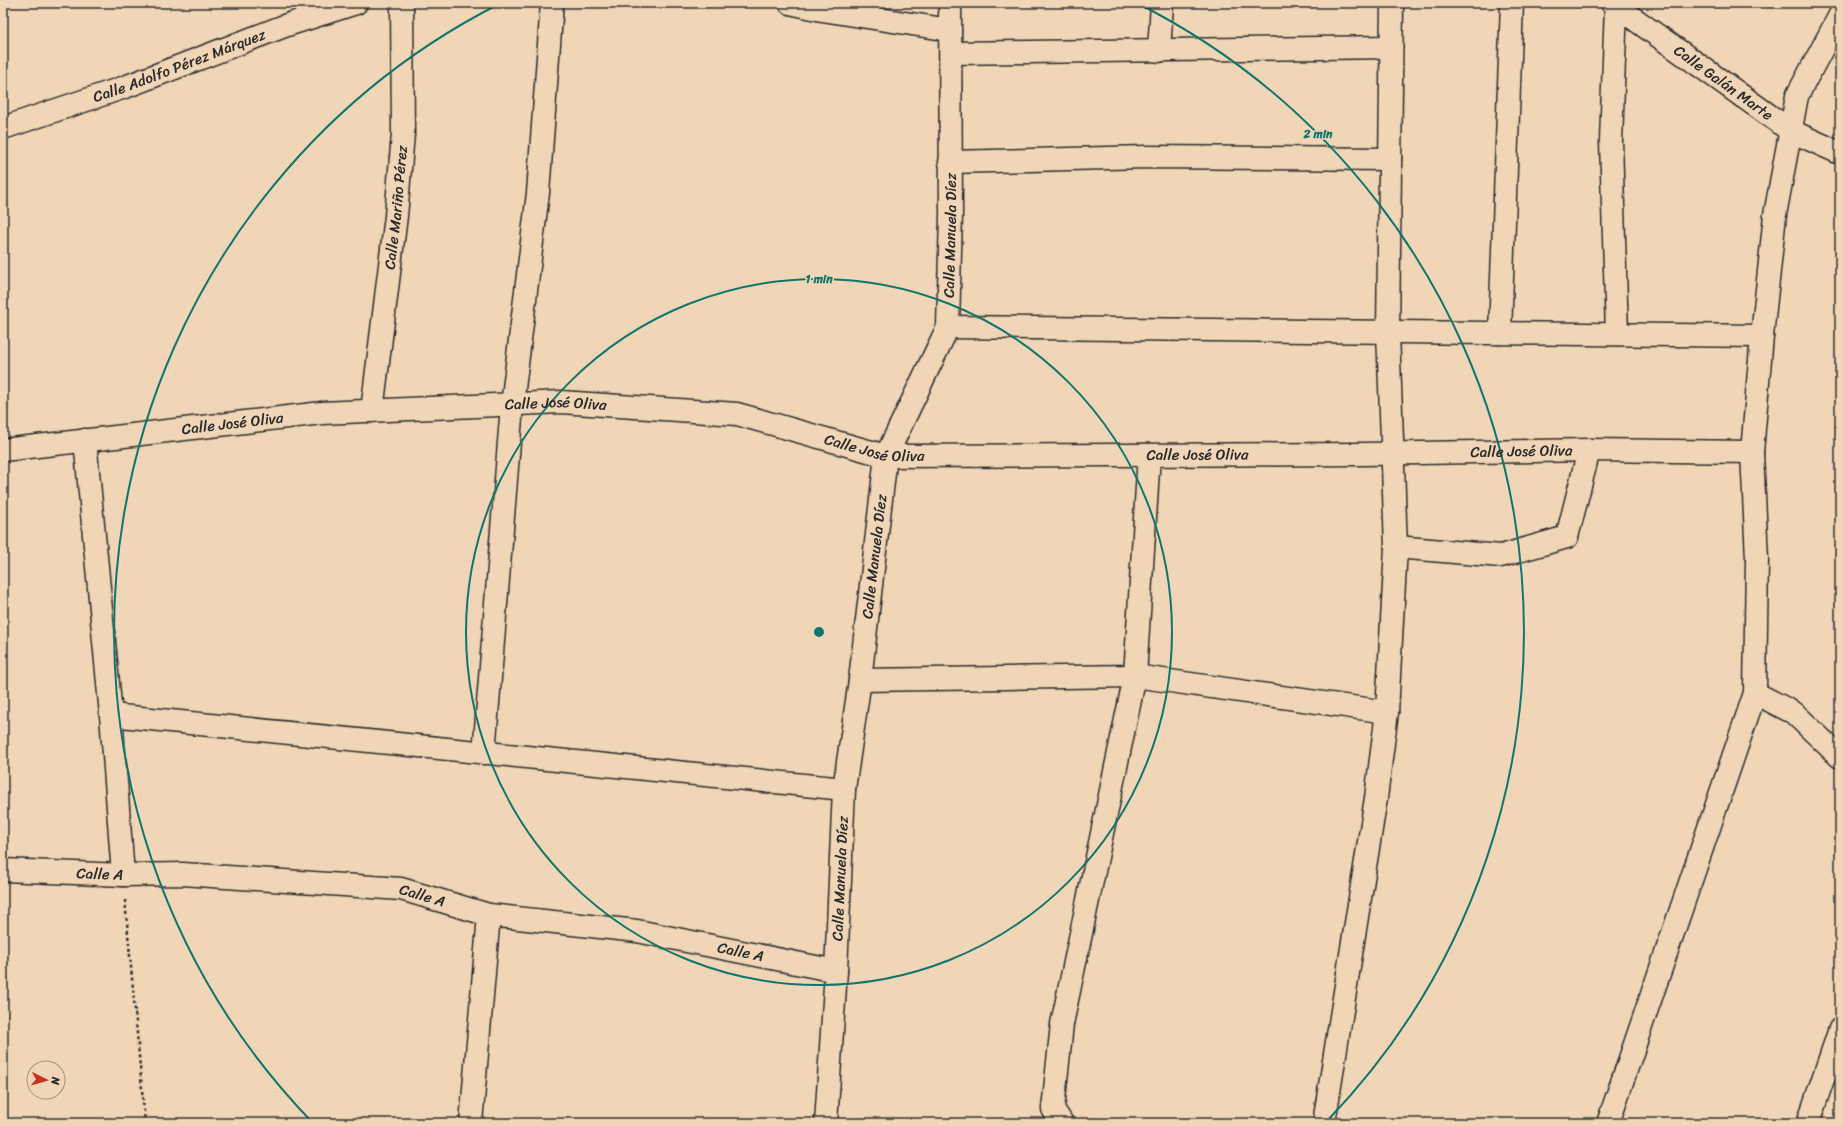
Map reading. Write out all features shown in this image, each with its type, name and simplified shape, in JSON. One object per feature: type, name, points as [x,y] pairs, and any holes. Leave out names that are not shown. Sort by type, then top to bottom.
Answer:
[{"type":"street","name":"Calle Adolfo Pérez Márquez","points":[[3,128],[125,87],[287,25],[356,3]]},
{"type":"street","name":"Calle Mariño Pérez","points":[[372,411],[396,216],[403,134],[402,3]]},
{"type":"street","points":[[484,753],[512,405],[538,193],[552,3]]},
{"type":"street","points":[[790,3],[822,10],[950,30]]},
{"type":"street","name":"Calle Manuela Díez","points":[[826,1123],[836,971],[844,789],[860,680],[886,456],[948,327],[951,53],[950,3]]},
{"type":"street","points":[[1160,51],[1162,3]]},
{"type":"street","points":[[1324,1123],[1376,798],[1387,712],[1396,547],[1388,332],[1392,3]]},
{"type":"street","points":[[1500,333],[1512,3]]},
{"type":"street","points":[[1614,5],[1611,141],[1617,334]]},
{"type":"street","name":"Calle Galán Marte","points":[[1614,5],[1791,131],[1840,153]]},
{"type":"street","points":[[1608,1123],[1755,693],[1757,559],[1752,452],[1762,336],[1775,215],[1797,96],[1840,15]]},
{"type":"street","points":[[951,53],[1392,47]]},
{"type":"street","points":[[950,162],[1146,157],[1390,159]]},
{"type":"street","points":[[948,327],[1762,336]]},
{"type":"street","name":"Calle José Oliva","points":[[3,450],[322,413],[561,402],[737,414],[886,456],[1392,453],[1589,450],[1752,452]]},
{"type":"street","points":[[85,440],[111,715],[123,875]]},
{"type":"street","points":[[1396,547],[1501,556],[1567,537],[1589,450]]},
{"type":"street","points":[[1062,1123],[1053,1110],[1062,1024],[1135,676],[1149,455]]},
{"type":"street","points":[[860,680],[1135,676],[1387,712]]},
{"type":"street","points":[[1755,693],[1794,714],[1840,756]]},
{"type":"street","points":[[111,715],[844,789]]},
{"type":"street","name":"Calle A","points":[[3,870],[123,875],[183,874],[401,889],[489,915],[637,932],[836,971]]},
{"type":"street","points":[[471,1123],[489,915]]},
{"type":"street","points":[[1808,1123],[1840,1029]]},
{"type":"path","points":[[123,875],[145,1123]]}]
